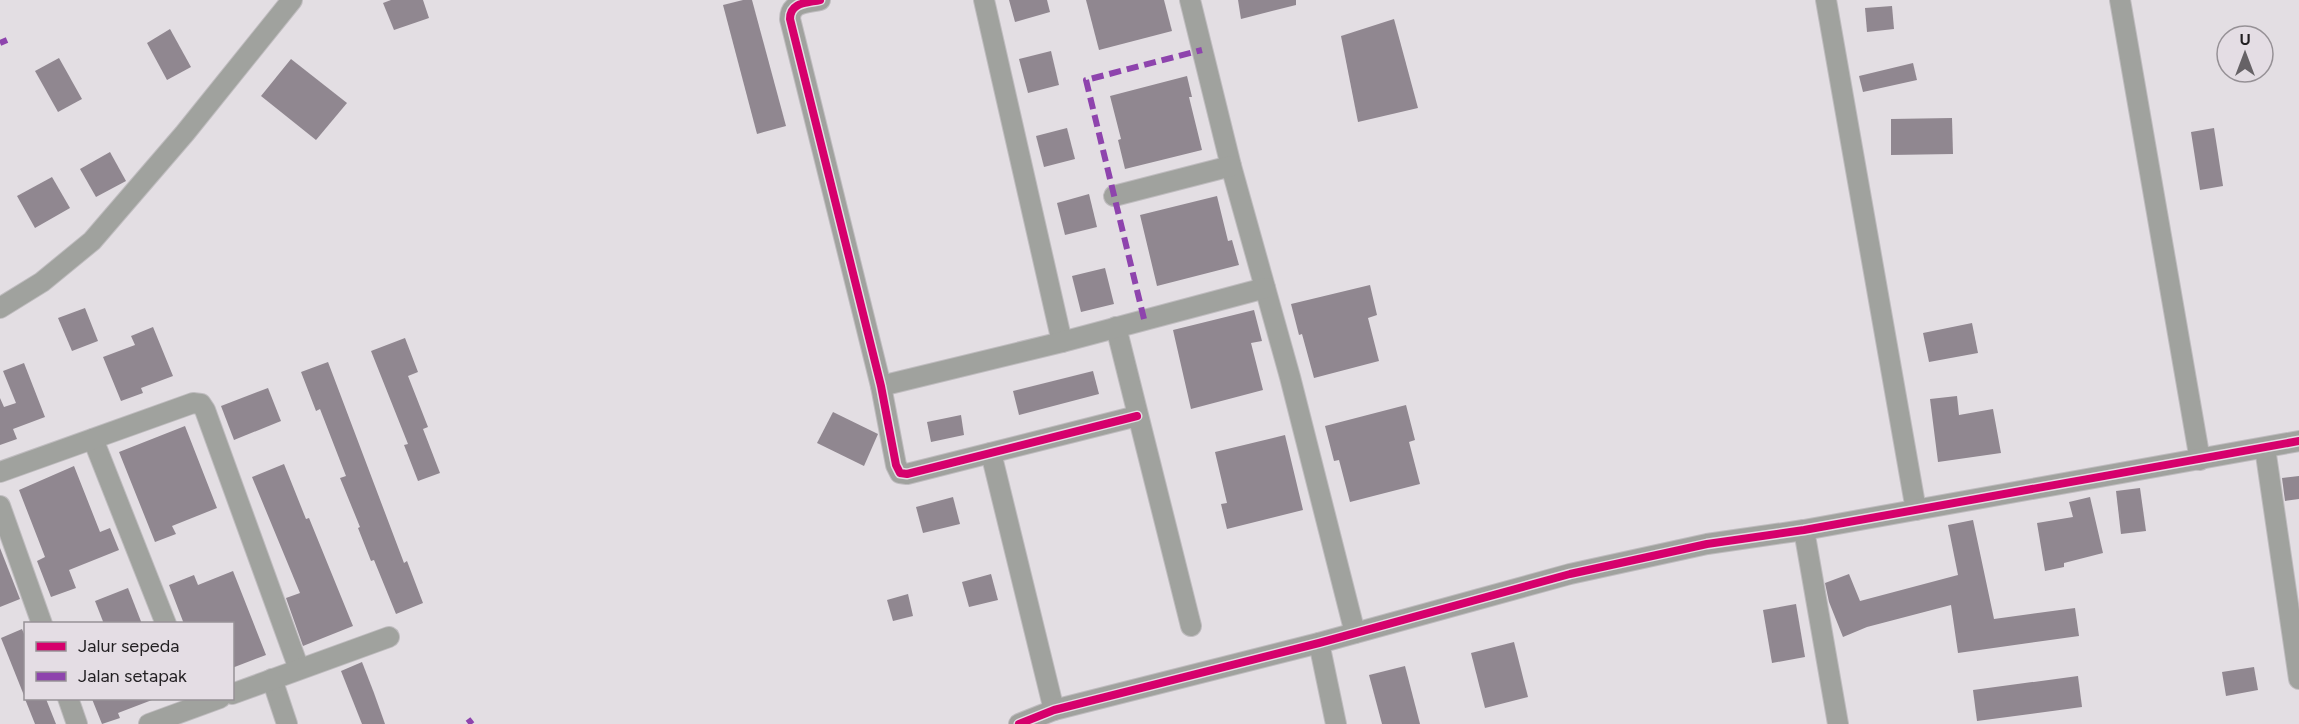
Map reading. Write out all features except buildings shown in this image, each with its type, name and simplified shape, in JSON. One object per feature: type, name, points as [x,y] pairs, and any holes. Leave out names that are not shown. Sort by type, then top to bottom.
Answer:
[{"type":"street","points":[[0,308],[42,282],[92,241],[185,133],[292,0]]},
{"type":"street","points":[[820,0],[795,6],[791,10],[790,19],[881,386],[896,465],[900,473],[907,474],[1137,416]]},
{"type":"street","points":[[984,0],[1062,342]]},
{"type":"street","points":[[1190,0],[1231,166],[1355,633]]},
{"type":"street","points":[[1826,0],[1916,510]]},
{"type":"street","points":[[2120,0],[2200,460]]},
{"type":"street","points":[[1114,196],[1231,166]]},
{"type":"street","points":[[881,386],[1062,342],[1265,288]]},
{"type":"street","points":[[1116,327],[1191,626]]},
{"type":"street","points":[[0,472],[193,403],[201,405],[213,432],[299,669]]},
{"type":"street","points":[[93,439],[165,622]]},
{"type":"street","points":[[1019,724],[1054,710],[1319,643],[1570,574],[1707,544],[1804,530],[2299,441]]},
{"type":"street","points":[[2265,448],[2299,679]]},
{"type":"street","points":[[991,453],[1054,710]]},
{"type":"street","points":[[0,506],[41,622]]},
{"type":"street","points":[[1804,530],[1838,724]]},
{"type":"street","points":[[234,693],[389,637]]},
{"type":"street","points":[[1319,643],[1336,724]]},
{"type":"street","points":[[272,680],[287,724]]},
{"type":"street","points":[[68,700],[77,724]]},
{"type":"street","points":[[149,724],[198,702]]},
{"type":"marked path","points":[[0,43],[7,40]]},
{"type":"marked path","points":[[1144,319],[1086,80],[1202,50]]},
{"type":"marked path","points":[[468,719],[472,724]]},
{"type":"cycle path","points":[[820,0],[796,6],[790,19],[881,386],[896,465],[900,473],[907,474],[1137,416]]},
{"type":"cycle path","points":[[1019,724],[1054,710],[1319,643],[1570,574],[1707,544],[1804,530],[2299,441]]}]
